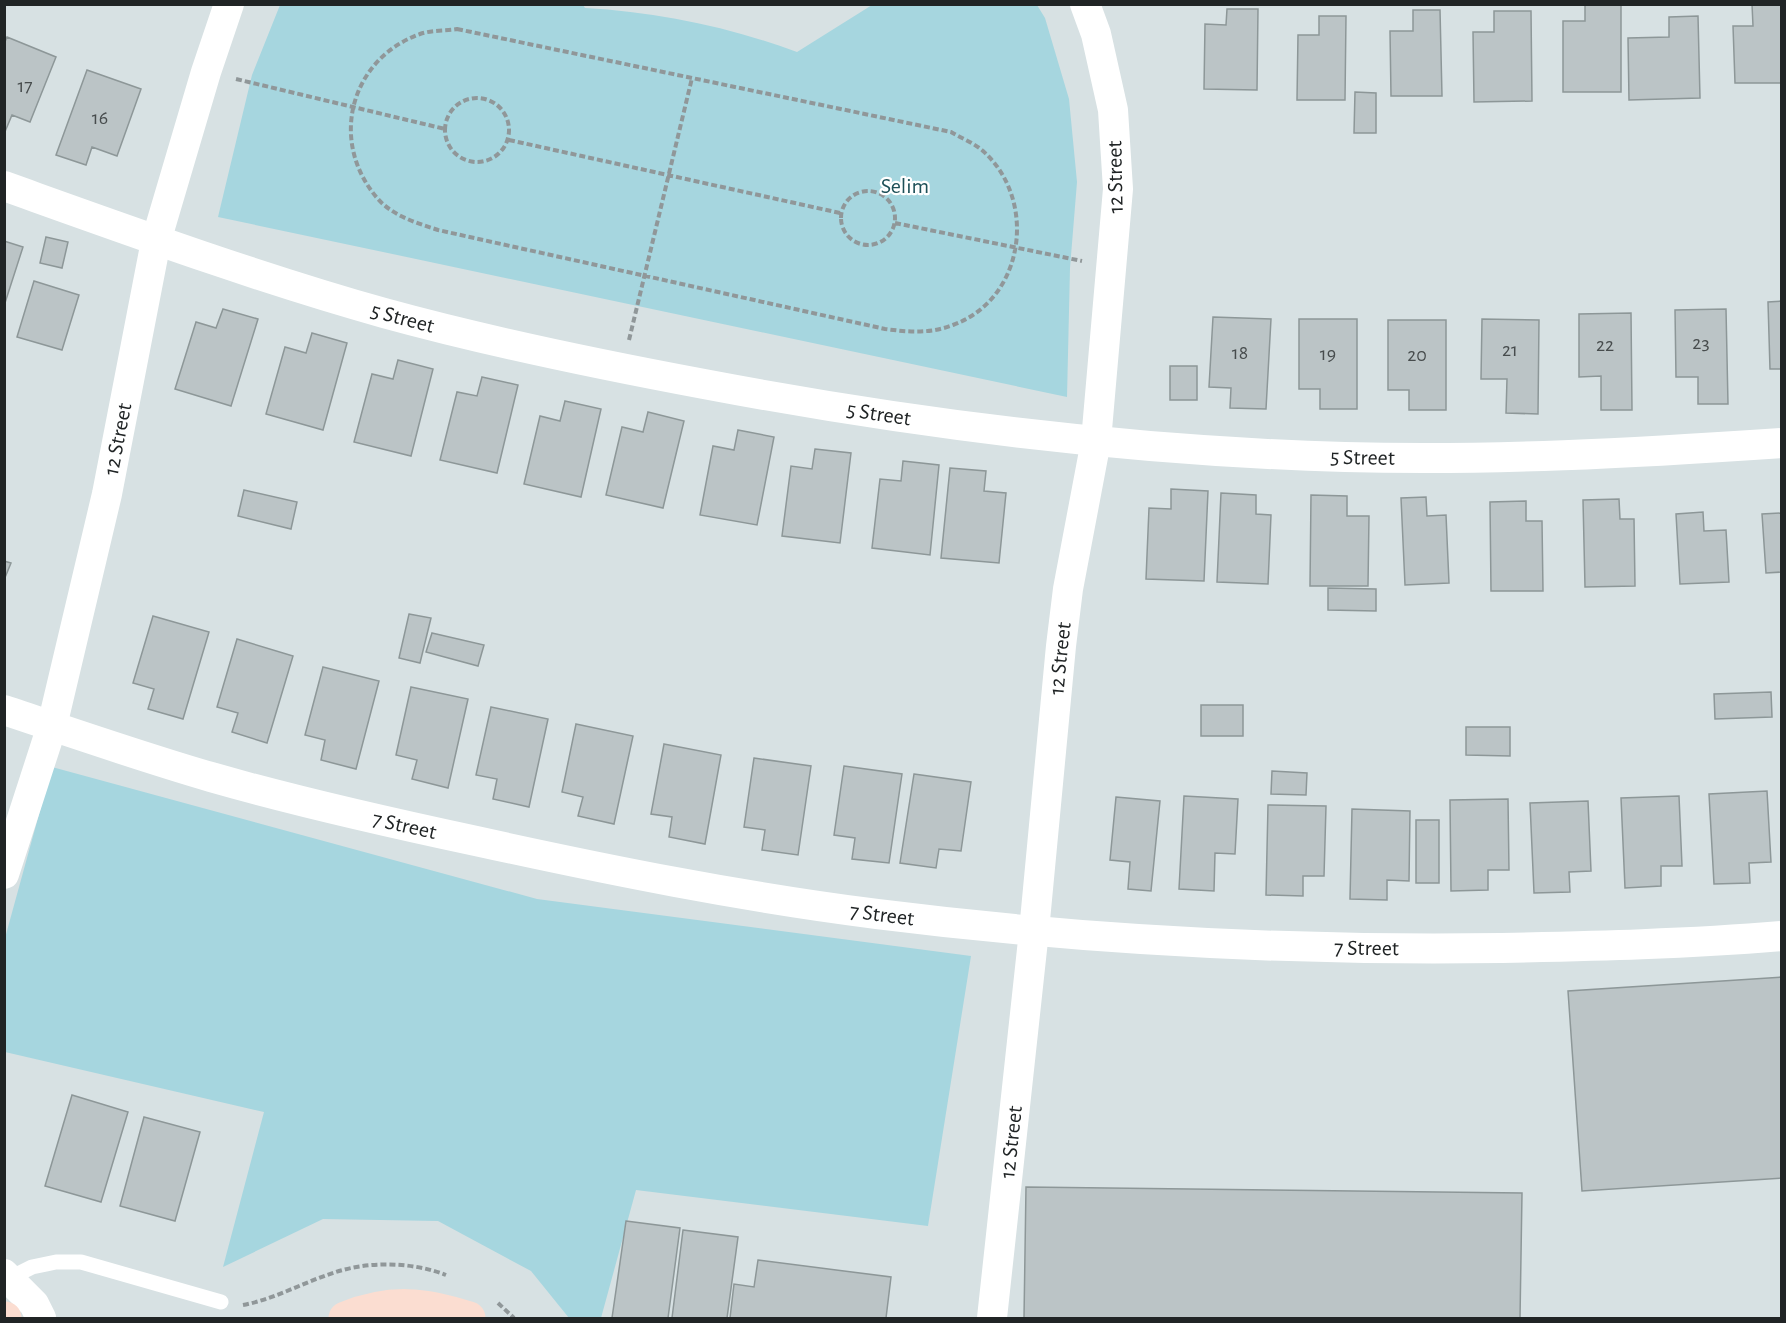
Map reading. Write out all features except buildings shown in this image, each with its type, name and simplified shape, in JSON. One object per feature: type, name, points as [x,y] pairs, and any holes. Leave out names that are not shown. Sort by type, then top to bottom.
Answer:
[{"type":"street","name":"12 Street","points":[[4,874],[52,726],[107,494],[156,241],[206,72],[229,4]]},
{"type":"street","name":"12 Street","points":[[992,1318],[1034,931],[1062,634],[1096,441],[1118,189],[1113,110],[1096,34],[1085,4]]},
{"type":"street","name":"5 Street","points":[[4,186],[156,241],[271,279],[387,314],[504,344],[779,399],[938,423],[1096,441],[1344,457],[1493,458],[1642,453],[1782,443]]},
{"type":"street","name":"7 Street","points":[[4,710],[211,777],[375,819],[541,855],[707,887],[875,914],[1034,931],[1224,944],[1404,949],[1586,947],[1782,936]]},
{"type":"street","points":[[7,1276],[34,1304],[41,1318]]},
{"type":"street","points":[[345,1318],[366,1310],[401,1304],[436,1307],[469,1318]]},
{"type":"lane","points":[[7,1276],[56,1262],[81,1262],[221,1302]]},
{"type":"path","points":[[457,29],[692,78],[951,132],[982,150],[1005,178],[1017,212],[1017,248],[1005,280],[983,307],[954,325],[919,333],[885,329],[646,274],[438,230],[406,220],[379,200],[359,173],[350,140],[352,107],[366,74],[390,49],[422,33],[457,29]]},
{"type":"path","points":[[206,72],[445,129]]},
{"type":"path","points":[[622,369],[692,78]]},
{"type":"path","points":[[483,98],[496,103],[505,113],[510,126],[509,140],[498,155],[481,163],[463,159],[449,147],[445,129],[448,116],[457,105],[469,99],[483,98]]},
{"type":"path","points":[[509,140],[840,213]]},
{"type":"path","points":[[872,191],[885,197],[894,209],[895,223],[889,236],[877,244],[863,246],[850,239],[842,227],[840,213],[846,201],[858,192],[872,191]]},
{"type":"path","points":[[895,223],[1112,267]]},
{"type":"green space","name":"Selim","points":[[280,5],[583,5],[585,8],[639,13],[693,22],[746,35],[797,52],[872,5],[1037,5],[1045,18],[1069,99],[1077,182],[1070,268],[1067,397],[218,217],[252,75]]},
{"type":"green space","points":[[52,767],[537,899],[971,956],[928,1226],[636,1190],[601,1318],[569,1318],[531,1271],[438,1221],[323,1219],[223,1267],[264,1112],[5,1052],[5,938]]}]
